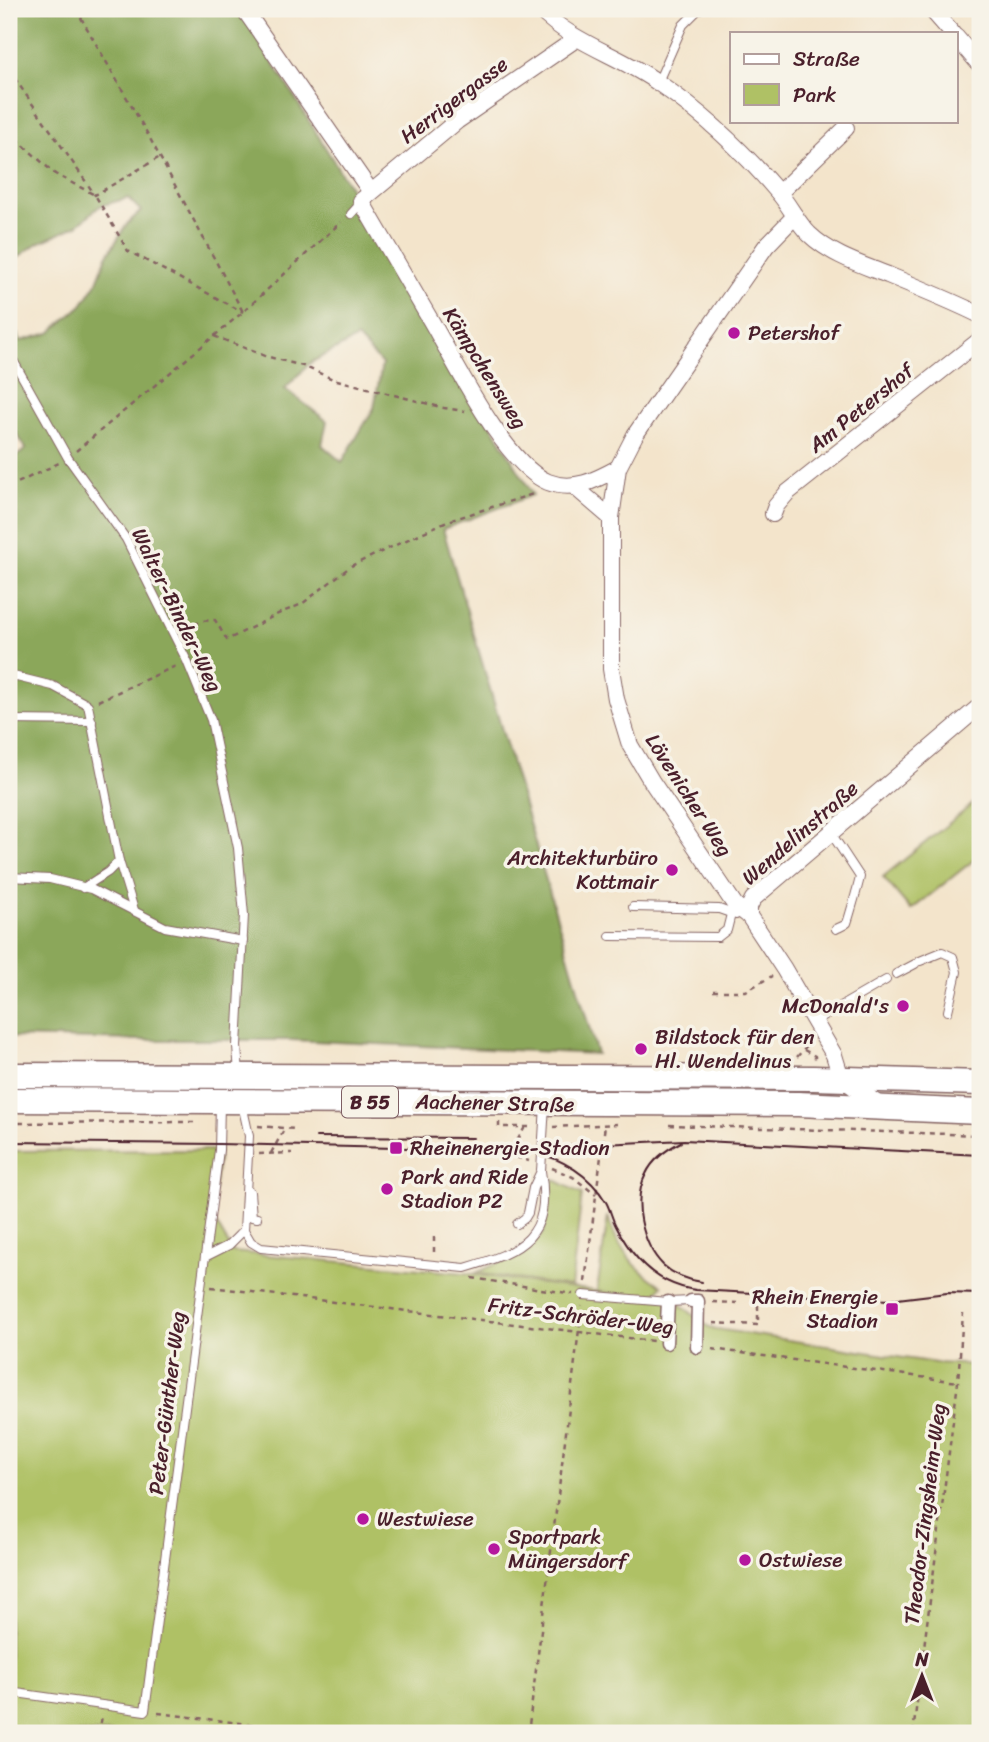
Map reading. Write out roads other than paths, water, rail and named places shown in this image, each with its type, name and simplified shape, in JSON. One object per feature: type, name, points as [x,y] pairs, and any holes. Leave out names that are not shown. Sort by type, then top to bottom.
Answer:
[{"type":"main road","name":"Aachener Straße","points":[[9,1075],[233,1092],[523,1090],[980,1112]]},
{"type":"main road","name":"Aachener Straße","points":[[9,1100],[233,1092],[523,1090],[841,1079],[980,1083]]},
{"type":"street","name":"Kämpchensweg","points":[[244,9],[483,410],[517,459],[550,483],[575,487]]},
{"type":"street","points":[[540,9],[554,24],[576,39],[658,82],[743,154],[779,193],[808,233],[839,255],[951,300],[980,316]]},
{"type":"street","points":[[931,9],[951,32]]},
{"type":"street","name":"Herrigergasse","points":[[361,202],[457,121],[576,39]]},
{"type":"street","points":[[958,40],[980,65]]},
{"type":"street","points":[[779,193],[846,128]]},
{"type":"street","name":"Lövenicher Weg","points":[[749,916],[735,905],[652,782],[622,723],[611,669],[611,518],[618,468],[635,435],[766,246],[795,216]]},
{"type":"street","name":"Am Petershof","points":[[773,514],[776,506],[788,493],[980,340]]},
{"type":"street","points":[[575,487],[595,481],[618,468]]},
{"type":"street","points":[[575,487],[611,518]]},
{"type":"street","name":"Wendelinstraße","points":[[841,1079],[834,1055],[749,916],[749,907],[753,899],[980,706]]},
{"type":"street","points":[[814,1104],[841,1079],[883,1108]]},
{"type":"street","points":[[694,1301],[697,1347]]},
{"type":"street","points":[[666,1343],[668,1303]]},
{"type":"lane","points":[[658,82],[683,25],[699,9]]},
{"type":"lane","name":"Walter-Binder-Weg","points":[[9,353],[68,458],[126,539],[187,661],[211,720],[238,848],[244,915],[233,1092]]},
{"type":"lane","points":[[9,675],[52,686],[88,705],[119,861],[134,911]]},
{"type":"lane","points":[[9,720],[92,721]]},
{"type":"lane","points":[[831,833],[860,877],[853,896],[850,917],[847,923],[836,929]]},
{"type":"lane","points":[[83,888],[108,872],[119,861]]},
{"type":"lane","points":[[9,877],[50,879],[83,888],[165,927],[243,941]]},
{"type":"lane","points":[[633,907],[719,909],[731,914],[749,916]]},
{"type":"lane","points":[[610,936],[718,937],[727,930],[731,914]]},
{"type":"lane","points":[[896,974],[942,952],[953,957],[957,972],[948,1011]]},
{"type":"lane","points":[[815,1021],[886,980]]},
{"type":"lane","points":[[233,1092],[249,1136],[244,1230],[251,1242],[261,1248],[465,1268],[516,1248],[533,1236],[538,1227],[544,1193],[523,1090]]},
{"type":"lane","name":"Peter-Günther-Weg","points":[[9,1692],[145,1711],[219,1150],[233,1092]]},
{"type":"lane","points":[[248,1154],[252,1217],[257,1218]]},
{"type":"lane","points":[[517,1224],[526,1218],[533,1188],[541,1171]]},
{"type":"lane","points":[[205,1257],[229,1245],[244,1230]]},
{"type":"lane","points":[[583,1295],[668,1303],[694,1301]]},
{"type":"tram line","points":[[316,1137],[473,1138]]},
{"type":"tram line","points":[[9,1142],[396,1148],[544,1147],[684,1140],[980,1155]]},
{"type":"tram line","points":[[681,1142],[661,1155],[646,1174],[640,1196],[641,1221],[650,1246],[663,1265],[681,1276],[702,1282]]},
{"type":"tram line","points":[[532,1152],[564,1163],[592,1184],[606,1202],[630,1250],[658,1277],[682,1287],[696,1290],[889,1300],[947,1293],[980,1294]]},
{"type":"place","name":"Petershof","points":[[734,333]]},
{"type":"place","name":"Architekturbüro Kottmair","points":[[672,870]]},
{"type":"place","name":"McDonald's","points":[[903,1006]]},
{"type":"place","name":"Bildstock für den Hl. Wendelinus","points":[[641,1049]]},
{"type":"place","name":"Rheinenergie-Stadion","points":[[396,1148]]},
{"type":"place","name":"Park and Ride Stadion P2","points":[[387,1189]]},
{"type":"place","name":"Rhein Energie Stadion","points":[[892,1309]]},
{"type":"place","name":"Westwiese","points":[[363,1519]]},
{"type":"place","name":"Sportpark Müngersdorf","points":[[494,1549]]},
{"type":"place","name":"Ostwiese","points":[[745,1560]]}]
